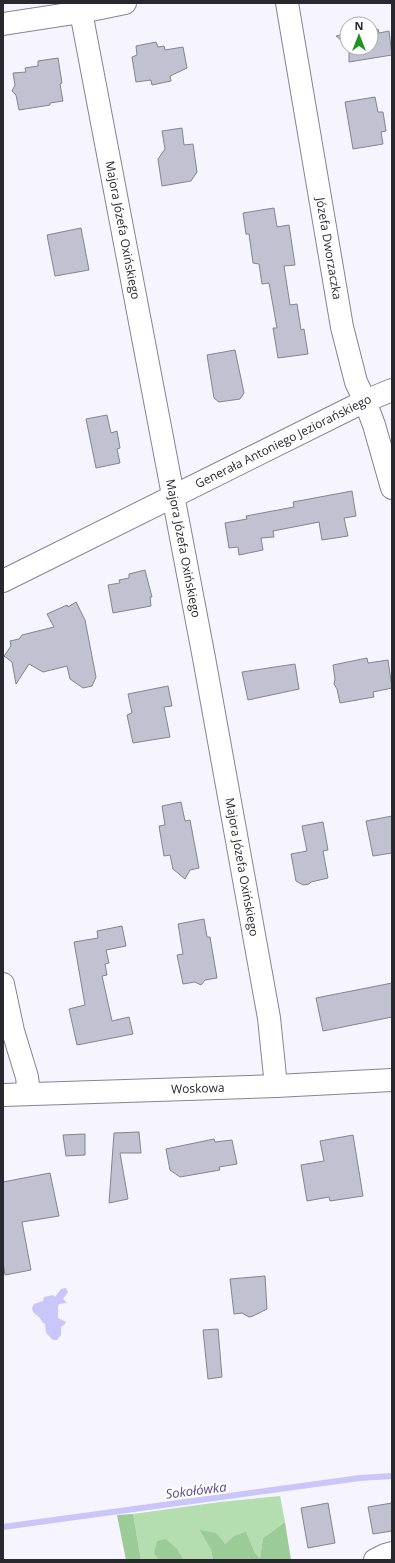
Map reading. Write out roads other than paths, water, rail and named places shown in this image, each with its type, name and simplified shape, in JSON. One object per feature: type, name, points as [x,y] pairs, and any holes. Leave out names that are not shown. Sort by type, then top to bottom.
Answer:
[{"type":"street","points":[[3,24],[81,12],[125,3]]},
{"type":"street","name":"Józefa Dworzaczka","points":[[287,3],[342,327],[356,382],[374,425],[392,488]]},
{"type":"street","name":"Majora Józefa Oxińskiego","points":[[81,12],[204,658],[268,1018],[276,1086]]},
{"type":"street","name":"Generała Antoniego Jeziorańskiego","points":[[3,581],[173,495],[365,401],[392,390]]},
{"type":"street","points":[[3,984],[10,1017],[27,1077],[29,1094]]},
{"type":"street","name":"Woskowa","points":[[3,1095],[276,1086],[392,1080]]},
{"type":"street","points":[[375,1560],[392,1553]]},
{"type":"waterway","name":"Sokołówka","points":[[3,1527],[360,1478],[392,1476]]}]
